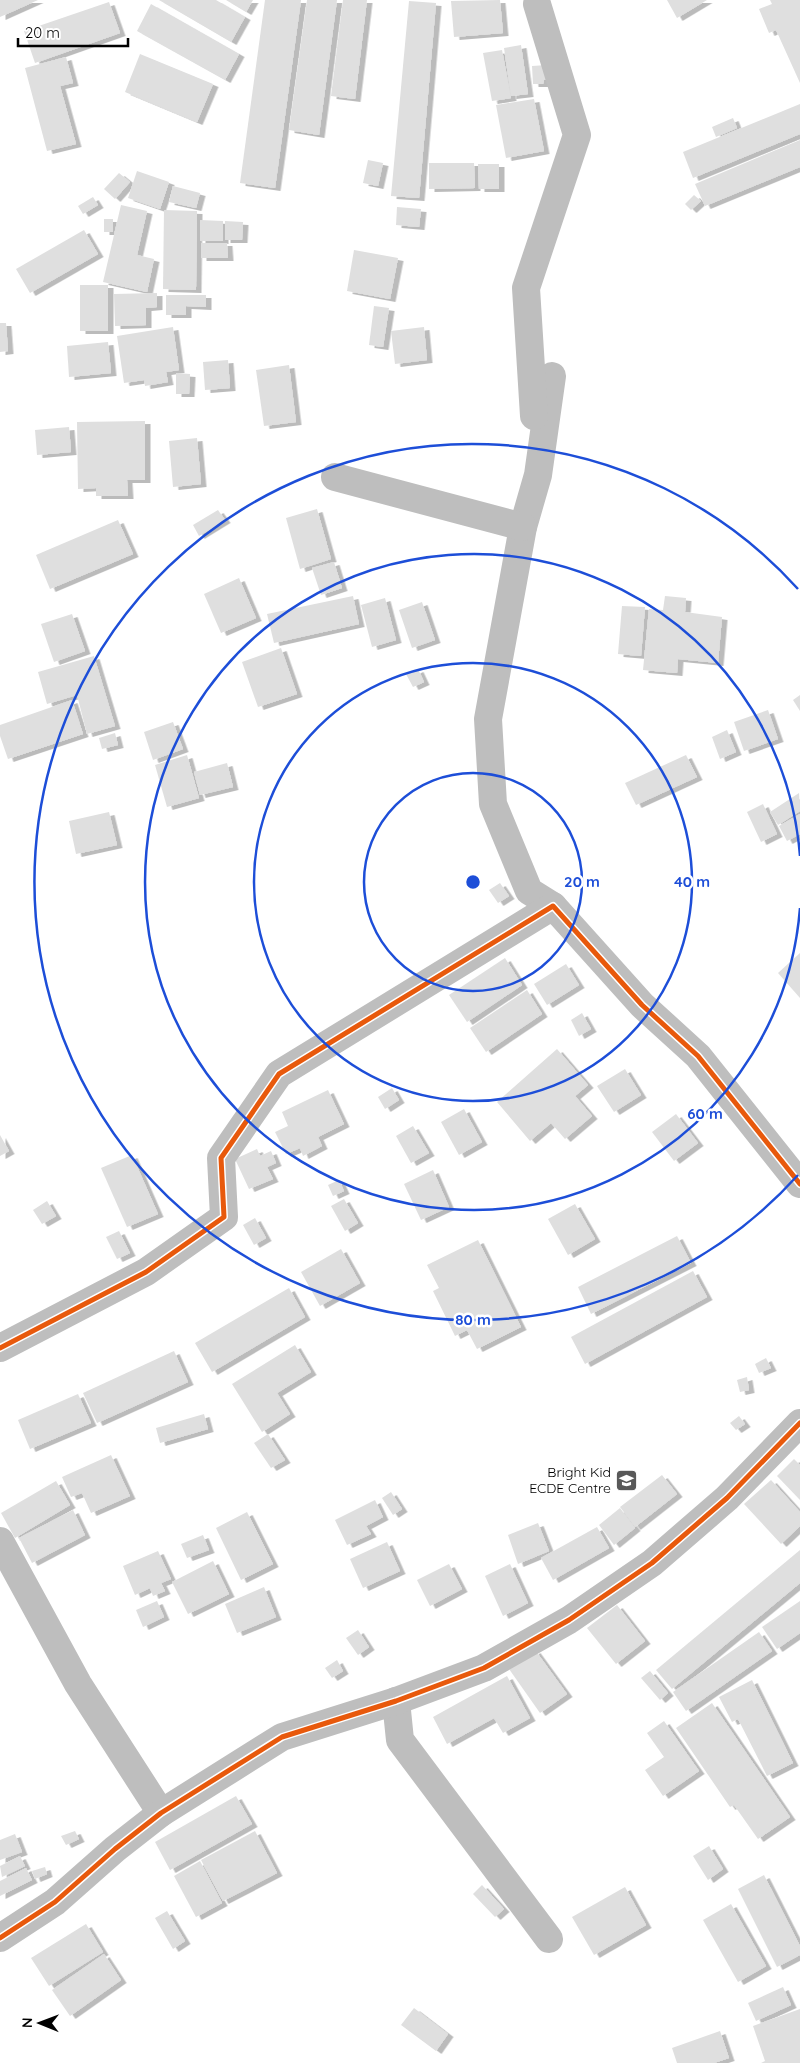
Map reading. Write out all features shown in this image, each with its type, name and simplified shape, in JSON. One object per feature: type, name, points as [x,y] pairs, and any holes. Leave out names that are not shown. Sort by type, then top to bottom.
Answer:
[{"type":"street","points":[[537,4],[577,135],[526,288],[538,475]]},
{"type":"street","points":[[552,376],[538,475],[523,527],[488,719],[493,804],[529,891],[553,906],[642,1005],[698,1056],[800,1184]]},
{"type":"street","points":[[335,477],[523,527]]},
{"type":"street","points":[[0,1348],[146,1272],[224,1217],[221,1158],[279,1074],[553,906]]},
{"type":"street","points":[[0,1938],[55,1902],[115,1849],[161,1813],[282,1737],[396,1701],[484,1668],[569,1620],[652,1564],[727,1498],[800,1423]]},
{"type":"street","points":[[0,1541],[78,1684],[161,1813]]},
{"type":"street","points":[[396,1701],[400,1740],[549,1939]]},
{"type":"building","points":[[0,0],[38,0],[0,17]]},
{"type":"building","points":[[159,0],[216,0],[245,17],[231,42]]},
{"type":"building","points":[[226,0],[253,0],[246,12]]},
{"type":"building","points":[[265,0],[301,0],[275,188],[240,183]]},
{"type":"building","points":[[307,0],[337,0],[319,135],[289,130]]},
{"type":"building","points":[[343,0],[367,0],[355,99],[331,96]]},
{"type":"building","points":[[500,0],[503,33],[454,37],[451,1]]},
{"type":"building","points":[[667,0],[707,0],[677,18]]},
{"type":"building","points":[[770,0],[800,0],[800,83],[776,30],[769,33],[759,9],[772,4]]},
{"type":"building","points":[[409,1],[436,3],[419,198],[391,196]]},
{"type":"building","points":[[109,2],[120,33],[35,63],[24,31]]},
{"type":"building","points":[[151,4],[239,54],[225,80],[137,31]]},
{"type":"building","points":[[521,45],[528,94],[511,96],[504,48]]},
{"type":"building","points":[[502,50],[511,98],[492,101],[483,53]]},
{"type":"building","points":[[140,54],[213,84],[197,122],[125,92]]},
{"type":"building","points":[[66,57],[73,83],[60,86],[76,144],[47,151],[25,68]]},
{"type":"building","points":[[547,65],[548,79],[544,80],[543,84],[533,84],[532,66]]},
{"type":"building","points":[[534,99],[544,151],[506,158],[496,105]]},
{"type":"building","points":[[800,104],[800,134],[693,178],[683,152]]},
{"type":"building","points":[[733,118],[737,128],[716,137],[712,127]]},
{"type":"building","points":[[800,140],[800,167],[705,206],[695,184]]},
{"type":"building","points":[[368,160],[383,163],[378,186],[363,183]]},
{"type":"building","points":[[429,163],[474,163],[475,188],[429,189]]},
{"type":"building","points":[[478,164],[499,164],[499,189],[479,189]]},
{"type":"building","points":[[137,171],[169,182],[160,209],[128,198]]},
{"type":"building","points":[[119,173],[130,182],[115,199],[104,189]]},
{"type":"building","points":[[173,186],[200,193],[196,208],[169,202]]},
{"type":"building","points":[[694,195],[701,201],[691,210],[685,204]]},
{"type":"building","points":[[93,197],[98,205],[83,214],[78,206]]},
{"type":"building","points":[[121,205],[147,211],[137,255],[154,259],[147,292],[103,282]]},
{"type":"building","points":[[397,207],[421,209],[419,227],[396,225]]},
{"type":"building","points":[[164,210],[197,211],[196,290],[163,289]]},
{"type":"building","points":[[104,219],[113,219],[113,232],[104,232]]},
{"type":"building","points":[[200,220],[223,221],[223,241],[200,241]]},
{"type":"building","points":[[225,221],[243,222],[242,240],[225,240]]},
{"type":"building","points":[[84,230],[98,254],[30,293],[16,269]]},
{"type":"building","points":[[201,243],[227,243],[228,258],[201,258]]},
{"type":"building","points":[[354,250],[398,258],[390,299],[347,291]]},
{"type":"building","points":[[80,285],[108,285],[108,331],[80,331]]},
{"type":"building","points":[[157,293],[157,307],[146,308],[146,325],[115,326],[114,294]]},
{"type":"building","points":[[166,295],[206,295],[206,307],[186,306],[186,315],[166,315]]},
{"type":"building","points":[[374,306],[389,308],[383,347],[369,345]]},
{"type":"building","points":[[0,323],[6,323],[8,351],[0,352]]},
{"type":"building","points":[[173,327],[179,370],[166,372],[168,382],[145,386],[144,380],[124,383],[117,336]]},
{"type":"building","points":[[424,327],[427,360],[395,364],[391,331]]},
{"type":"building","points":[[108,342],[111,373],[69,377],[67,346]]},
{"type":"building","points":[[228,360],[230,388],[205,390],[203,362]]},
{"type":"building","points":[[289,365],[296,422],[264,426],[256,370]]},
{"type":"building","points":[[176,373],[190,374],[189,394],[176,394]]},
{"type":"building","points":[[145,421],[145,480],[127,480],[128,496],[96,496],[96,488],[78,489],[77,422]]},
{"type":"building","points":[[69,427],[71,452],[37,455],[35,430]]},
{"type":"building","points":[[197,438],[201,484],[173,487],[169,441]]},
{"type":"building","points":[[317,509],[331,559],[300,569],[286,518]]},
{"type":"building","points":[[218,510],[225,520],[199,536],[193,525]]},
{"type":"building","points":[[118,520],[133,554],[50,589],[36,555]]},
{"type":"building","points":[[334,562],[342,588],[321,595],[312,568]]},
{"type":"building","points":[[239,578],[256,618],[221,633],[204,594]]},
{"type":"building","points":[[353,596],[359,624],[274,643],[267,614]]},
{"type":"building","points":[[665,596],[686,598],[685,612],[722,617],[718,663],[678,659],[677,673],[643,670],[649,609],[663,610]]},
{"type":"building","points":[[385,598],[396,640],[372,647],[361,605]]},
{"type":"building","points":[[422,602],[435,640],[412,648],[399,610]]},
{"type":"building","points":[[622,606],[645,607],[641,656],[618,654]]},
{"type":"building","points":[[72,614],[85,651],[54,662],[41,624]]},
{"type":"building","points":[[281,648],[297,694],[258,707],[242,662]]},
{"type":"building","points":[[94,656],[115,726],[87,734],[77,695],[47,704],[38,672]]},
{"type":"building","points":[[418,669],[424,682],[413,687],[406,674]]},
{"type":"building","points":[[800,695],[800,711],[793,700]]},
{"type":"building","points":[[72,700],[83,734],[8,759],[0,736],[0,725]]},
{"type":"building","points":[[768,710],[778,739],[744,751],[734,722]]},
{"type":"building","points":[[173,722],[183,749],[153,760],[144,732]]},
{"type":"building","points":[[727,730],[736,752],[720,759],[712,737]]},
{"type":"building","points":[[115,733],[118,745],[102,749],[99,738]]},
{"type":"building","points":[[187,755],[199,798],[167,807],[155,765]]},
{"type":"building","points":[[686,755],[697,777],[636,805],[625,783]]},
{"type":"building","points":[[227,763],[233,787],[200,795],[194,772]]},
{"type":"building","points":[[799,793],[800,811],[778,825],[770,812]]},
{"type":"building","points":[[763,804],[777,834],[761,842],[747,812]]},
{"type":"building","points":[[109,812],[117,845],[76,854],[69,821]]},
{"type":"building","points":[[800,814],[800,834],[787,841],[779,826]]},
{"type":"building","points":[[500,883],[509,896],[498,903],[489,890]]},
{"type":"building","points":[[800,953],[800,998],[778,973]]},
{"type":"building","points":[[505,958],[522,985],[467,1022],[449,995]]},
{"type":"building","points":[[566,964],[579,985],[547,1005],[534,984]]},
{"type":"building","points":[[527,990],[542,1014],[486,1052],[470,1028]]},
{"type":"building","points":[[582,1013],[591,1029],[579,1036],[571,1020]]},
{"type":"building","points":[[557,1049],[588,1085],[575,1096],[592,1116],[565,1139],[551,1123],[530,1141],[497,1102]]},
{"type":"building","points":[[625,1069],[641,1095],[614,1112],[597,1086]]},
{"type":"building","points":[[392,1088],[399,1100],[385,1109],[378,1097]]},
{"type":"building","points":[[328,1090],[344,1124],[318,1137],[322,1146],[303,1156],[300,1148],[286,1154],[275,1132],[288,1126],[282,1112]]},
{"type":"building","points":[[464,1109],[482,1142],[459,1155],[441,1122]]},
{"type":"building","points":[[676,1114],[698,1143],[674,1161],[652,1132]]},
{"type":"building","points":[[413,1126],[429,1153],[411,1163],[396,1136]]},
{"type":"building","points":[[0,1135],[9,1151],[0,1156]]},
{"type":"building","points":[[257,1149],[260,1156],[271,1151],[276,1163],[267,1167],[273,1179],[249,1189],[235,1159]]},
{"type":"building","points":[[132,1155],[158,1214],[127,1227],[101,1168]]},
{"type":"building","points":[[433,1170],[449,1207],[421,1220],[404,1184]]},
{"type":"building","points":[[339,1180],[344,1191],[333,1196],[328,1185]]},
{"type":"building","points":[[344,1199],[358,1223],[345,1231],[331,1206]]},
{"type":"building","points":[[47,1201],[56,1216],[42,1224],[33,1210]]},
{"type":"building","points":[[575,1204],[595,1239],[568,1255],[548,1219]]},
{"type":"building","points":[[255,1218],[266,1238],[254,1245],[243,1225]]},
{"type":"building","points":[[119,1231],[130,1253],[117,1259],[106,1237]]},
{"type":"building","points":[[677,1236],[691,1263],[591,1314],[578,1287]]},
{"type":"building","points":[[478,1240],[521,1327],[477,1349],[467,1330],[455,1336],[433,1291],[439,1288],[427,1265]]},
{"type":"building","points":[[341,1249],[360,1283],[320,1306],[301,1272]]},
{"type":"building","points":[[693,1271],[707,1297],[585,1364],[571,1337]]},
{"type":"building","points":[[289,1288],[305,1317],[212,1372],[195,1343]]},
{"type":"building","points":[[295,1345],[311,1372],[277,1393],[290,1414],[262,1432],[232,1384]]},
{"type":"building","points":[[174,1351],[188,1382],[97,1423],[83,1393]]},
{"type":"building","points":[[766,1358],[771,1368],[759,1373],[755,1364]]},
{"type":"building","points":[[747,1377],[749,1390],[740,1392],[737,1380]]},
{"type":"building","points":[[78,1394],[91,1423],[30,1449],[18,1420]]},
{"type":"building","points":[[204,1414],[208,1429],[160,1443],[156,1428]]},
{"type":"building","points":[[739,1416],[745,1424],[736,1430],[730,1423]]},
{"type":"building","points":[[268,1434],[285,1460],[271,1468],[254,1443]]},
{"type":"building","points":[[111,1455],[130,1496],[91,1513],[82,1493],[71,1497],[62,1477]]},
{"type":"building","points":[[794,1459],[800,1465],[800,1500],[777,1476]]},
{"type":"building","points":[[662,1475],[677,1494],[635,1527],[620,1507]]},
{"type":"building","points":[[771,1480],[800,1512],[800,1526],[781,1544],[744,1504]]},
{"type":"building","points":[[56,1481],[70,1505],[15,1538],[1,1513]]},
{"type":"building","points":[[391,1492],[402,1509],[393,1515],[382,1498]]},
{"type":"building","points":[[375,1500],[383,1517],[366,1526],[371,1534],[347,1545],[335,1520]]},
{"type":"building","points":[[620,1508],[635,1528],[614,1545],[599,1525]]},
{"type":"building","points":[[73,1510],[85,1535],[32,1563],[19,1538]]},
{"type":"building","points":[[247,1512],[273,1564],[241,1580],[216,1528]]},
{"type":"building","points":[[538,1523],[549,1551],[518,1564],[508,1535]]},
{"type":"building","points":[[597,1527],[609,1548],[553,1580],[541,1558]]},
{"type":"building","points":[[203,1535],[209,1550],[187,1558],[181,1544]]},
{"type":"building","points":[[387,1542],[400,1571],[363,1588],[350,1559]]},
{"type":"building","points":[[800,1550],[800,1583],[672,1689],[656,1670]]},
{"type":"building","points":[[158,1551],[171,1579],[161,1583],[165,1591],[153,1596],[150,1588],[135,1595],[123,1566]]},
{"type":"building","points":[[213,1561],[229,1594],[188,1614],[172,1582]]},
{"type":"building","points":[[449,1564],[462,1589],[430,1606],[417,1580]]},
{"type":"building","points":[[510,1564],[528,1603],[503,1616],[485,1576]]},
{"type":"building","points":[[264,1587],[276,1617],[237,1633],[225,1604]]},
{"type":"building","points":[[157,1601],[164,1617],[143,1627],[136,1610]]},
{"type":"building","points":[[800,1601],[800,1633],[777,1649],[762,1627]]},
{"type":"building","points":[[617,1605],[645,1641],[616,1664],[587,1628]]},
{"type":"building","points":[[358,1630],[369,1647],[358,1655],[346,1638]]},
{"type":"building","points":[[759,1632],[772,1651],[686,1711],[673,1692]]},
{"type":"building","points":[[535,1650],[567,1694],[540,1713],[509,1669]]},
{"type":"building","points":[[337,1660],[343,1671],[332,1678],[325,1668]]},
{"type":"building","points":[[650,1671],[668,1693],[660,1700],[641,1678]]},
{"type":"building","points":[[507,1676],[530,1718],[503,1733],[494,1718],[447,1744],[433,1717]]},
{"type":"building","points":[[752,1680],[793,1763],[767,1776],[738,1719],[732,1722],[719,1697]]},
{"type":"building","points":[[712,1703],[790,1817],[758,1839],[734,1805],[730,1807],[676,1728]]},
{"type":"building","points":[[664,1721],[699,1771],[663,1796],[645,1770],[664,1757],[647,1733]]},
{"type":"building","points":[[236,1796],[252,1824],[170,1870],[155,1842]]},
{"type":"building","points":[[75,1831],[79,1839],[66,1845],[61,1836]]},
{"type":"building","points":[[255,1831],[277,1873],[223,1901],[201,1860]]},
{"type":"building","points":[[15,1834],[22,1852],[0,1860],[0,1840]]},
{"type":"building","points":[[709,1846],[723,1869],[708,1880],[693,1856]]},
{"type":"building","points":[[20,1856],[25,1866],[2,1877],[0,1866]]},
{"type":"building","points":[[200,1861],[222,1903],[196,1917],[174,1876]]},
{"type":"building","points":[[45,1867],[47,1874],[35,1879],[32,1871]]},
{"type":"building","points":[[26,1868],[32,1880],[0,1896],[0,1881]]},
{"type":"building","points":[[764,1875],[800,1946],[800,1955],[777,1967],[738,1889]]},
{"type":"building","points":[[482,1885],[504,1909],[495,1917],[473,1894]]},
{"type":"building","points":[[625,1887],[646,1925],[594,1955],[572,1917]]},
{"type":"building","points":[[731,1904],[766,1966],[738,1982],[703,1920]]},
{"type":"building","points":[[167,1911],[185,1941],[173,1949],[155,1918]]},
{"type":"building","points":[[86,1924],[103,1952],[49,1986],[31,1958]]},
{"type":"building","points":[[104,1954],[121,1980],[70,2016],[52,1990]]},
{"type":"building","points":[[783,1987],[791,2005],[756,2021],[748,2003]]},
{"type":"building","points":[[414,2008],[448,2034],[436,2051],[401,2025]]},
{"type":"building","points":[[800,2009],[800,2063],[761,2063],[765,2061],[753,2026]]},
{"type":"building","points":[[720,2031],[729,2058],[714,2063],[677,2063],[672,2048]]},
{"type":"cycle path","points":[[0,1348],[146,1272],[224,1217],[221,1158],[279,1074],[553,906],[642,1005],[698,1056],[800,1184]]},
{"type":"cycle path","points":[[0,1938],[55,1902],[115,1849],[161,1813],[282,1737],[396,1701],[484,1668],[569,1620],[652,1563],[727,1498],[800,1423]]},
{"type":"place","name":"Bright Kid ECDE Centre","points":[[627,1480]]}]
